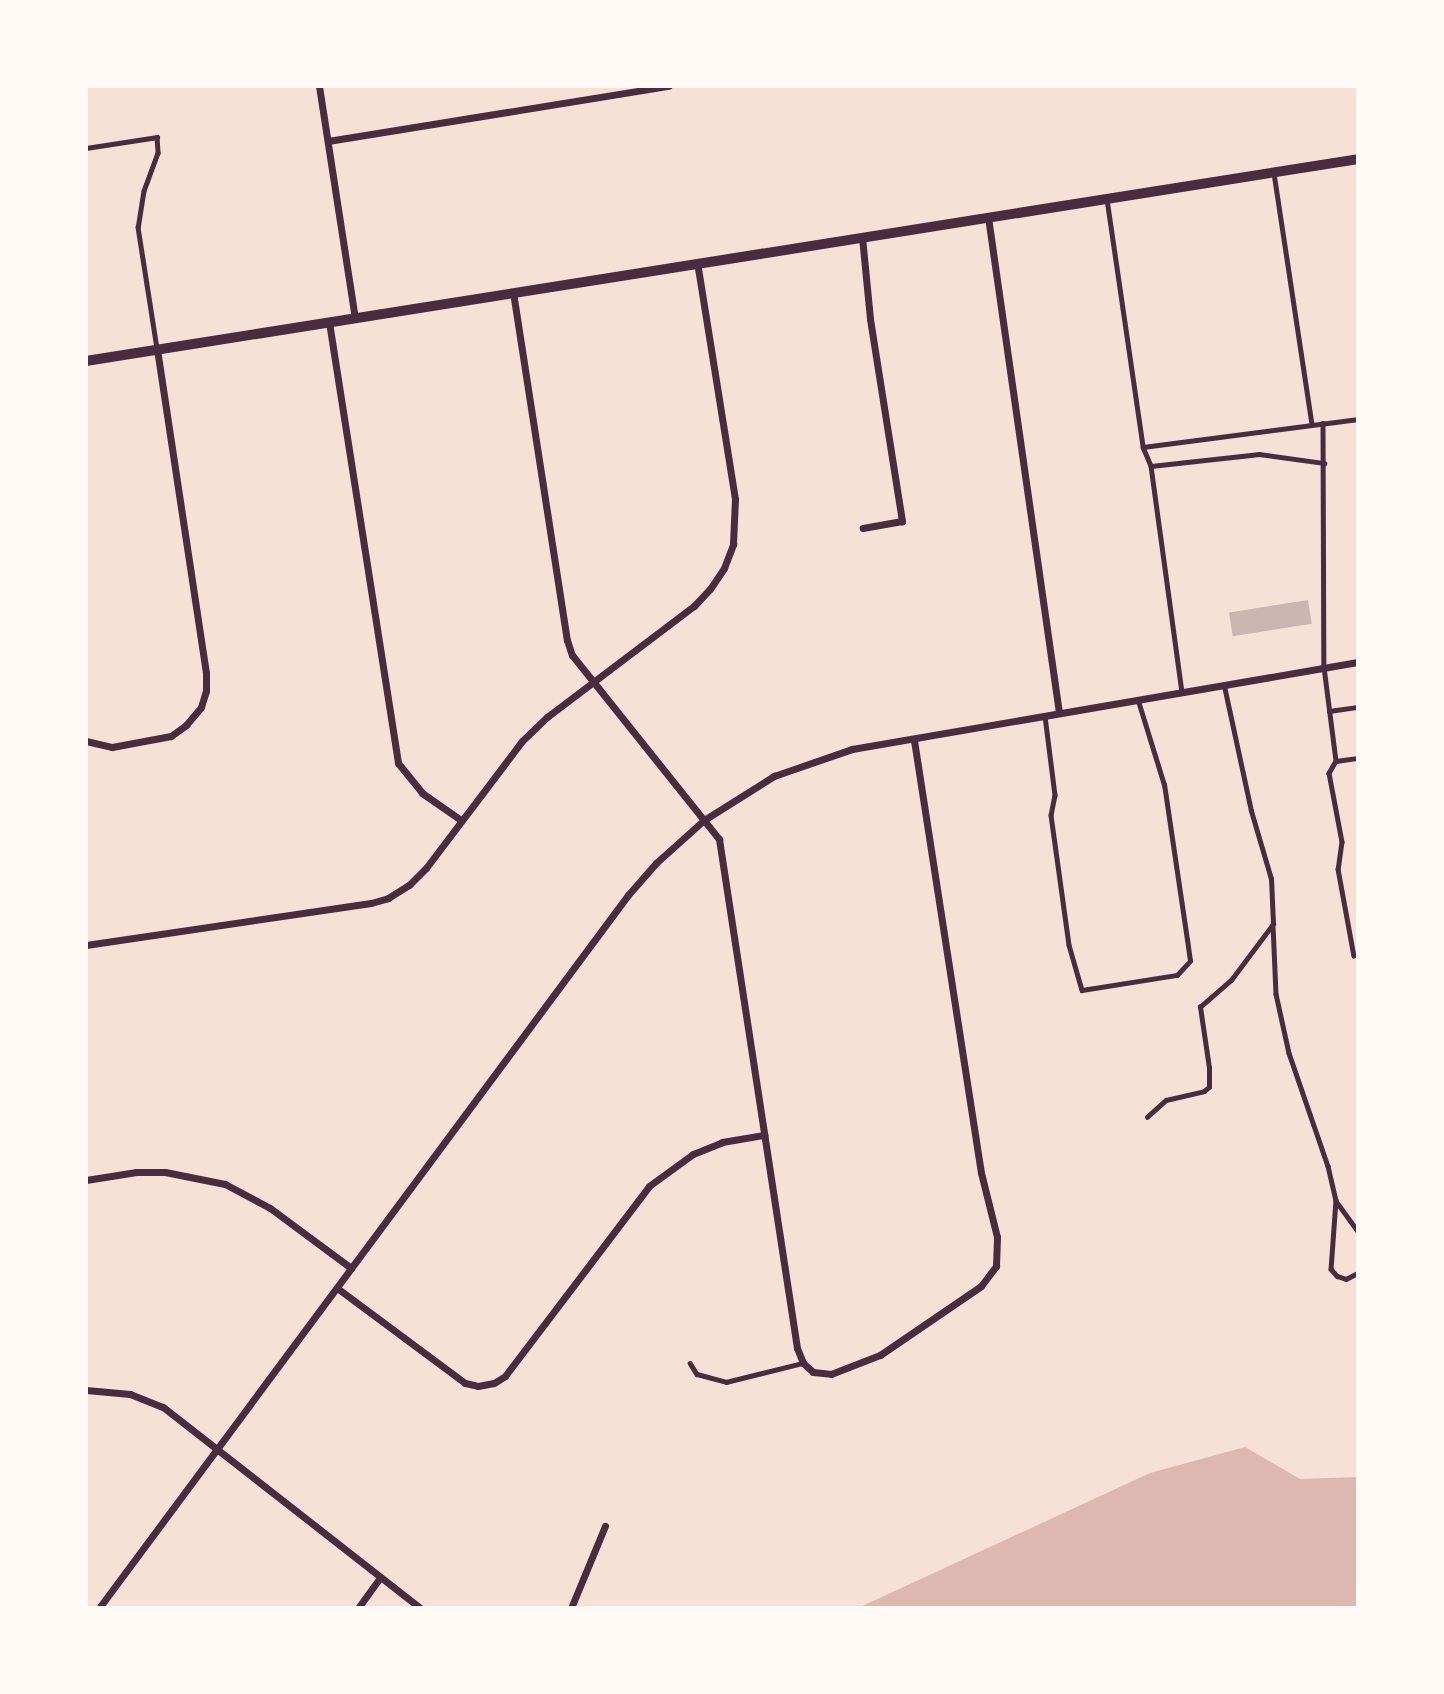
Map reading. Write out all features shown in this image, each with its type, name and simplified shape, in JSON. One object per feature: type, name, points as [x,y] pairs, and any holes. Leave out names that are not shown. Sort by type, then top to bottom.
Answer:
[{"type":"street","points":[[319,86],[355,318]]},
{"type":"street","points":[[328,141],[670,86]]},
{"type":"street","points":[[86,361],[1358,159]]},
{"type":"street","points":[[988,217],[1059,713]]},
{"type":"street","points":[[862,237],[870,319],[902,521],[863,528]]},
{"type":"street","points":[[86,946],[371,903],[388,898],[409,885],[426,869],[522,741],[593,681],[694,606],[724,568],[733,544],[734,499],[697,263]]},
{"type":"street","points":[[513,292],[567,640],[572,655],[719,839],[797,1348],[803,1363],[813,1372],[831,1374],[880,1355],[981,1286],[996,1266],[997,1237],[981,1173],[914,738]]},
{"type":"street","points":[[329,322],[398,763],[422,793],[461,820]]},
{"type":"street","points":[[86,741],[112,747],[171,736],[187,725],[201,707],[206,691],[206,673],[157,350]]},
{"type":"street","points":[[99,1608],[628,895],[656,863],[704,820],[774,776],[852,749],[1358,662]]},
{"type":"street","points":[[337,1288],[465,1383],[478,1386],[494,1383],[505,1376],[649,1186],[693,1154],[722,1142],[764,1135]]},
{"type":"street","points":[[86,1180],[136,1172],[165,1172],[225,1184],[270,1208],[351,1268]]},
{"type":"street","points":[[86,1390],[110,1390],[163,1407],[420,1608]]},
{"type":"street","points":[[572,1608],[605,1526]]},
{"type":"street","points":[[358,1608],[380,1578]]},
{"type":"lane","points":[[86,148],[157,138],[158,153],[144,191],[138,227],[157,350]]},
{"type":"lane","points":[[1274,171],[1312,425]]},
{"type":"lane","points":[[1107,198],[1143,447],[1151,466],[1182,692]]},
{"type":"lane","points":[[1143,447],[1358,419]]},
{"type":"lane","points":[[1324,423],[1324,667],[1336,761],[1329,773],[1342,842],[1338,869],[1354,956]]},
{"type":"lane","points":[[1151,466],[1259,454],[1324,463]]},
{"type":"lane","points":[[1224,685],[1251,811],[1271,879],[1276,994],[1289,1053],[1328,1166],[1336,1200],[1331,1269],[1337,1276],[1346,1279],[1358,1273]]},
{"type":"lane","points":[[1045,716],[1055,795],[1051,815],[1069,945],[1083,990],[1177,975],[1189,961],[1164,785],[1138,700]]},
{"type":"lane","points":[[1329,711],[1358,707]]},
{"type":"lane","points":[[1336,761],[1358,758]]},
{"type":"lane","points":[[1147,1117],[1166,1100],[1204,1091],[1209,1087],[1209,1068],[1200,1007],[1231,980],[1273,925]]},
{"type":"lane","points":[[1336,1200],[1358,1231]]},
{"type":"lane","points":[[690,1363],[697,1374],[726,1382],[803,1363]]},
{"type":"shaded area","points":[[1245,1447],[1300,1479],[1358,1477],[1358,1608],[858,1608],[1150,1473]]},
{"type":"building","points":[[1308,600],[1312,624],[1233,636],[1229,613]]}]
